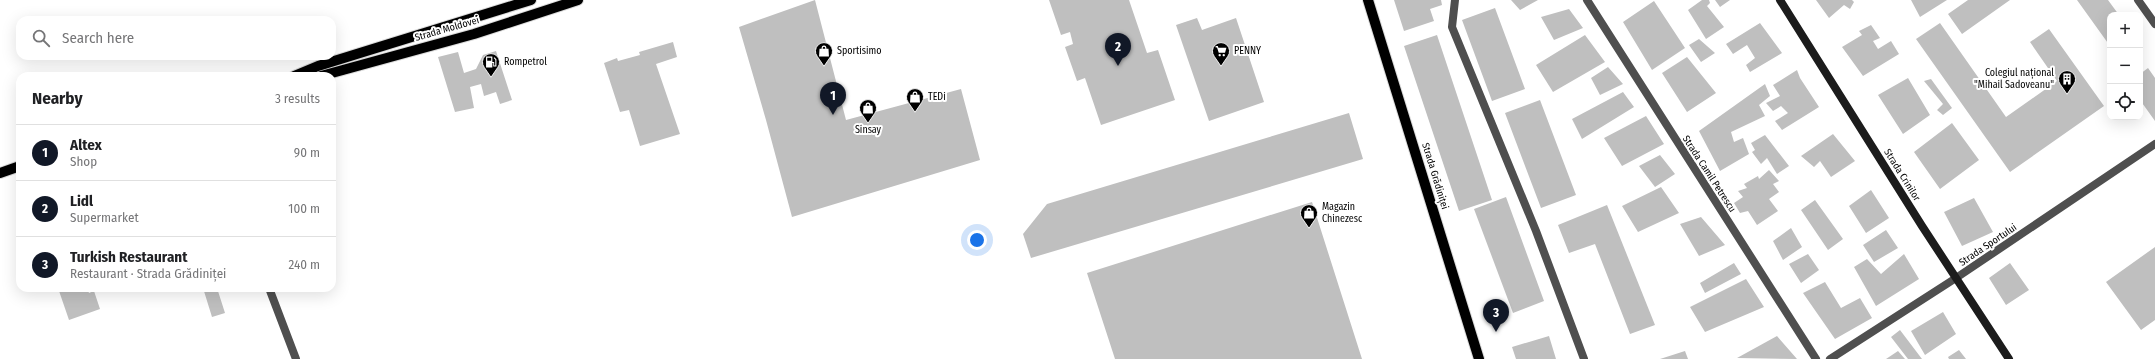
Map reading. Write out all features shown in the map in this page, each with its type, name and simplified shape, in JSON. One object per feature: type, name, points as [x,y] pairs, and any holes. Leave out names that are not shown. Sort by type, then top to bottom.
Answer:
[{"type":"main road","name":"Strada Moldovei","points":[[304,72],[318,66],[531,0]]},
{"type":"main road","name":"Strada Moldovei","points":[[336,72],[474,34],[578,0]]},
{"type":"main road","name":"Strada Grădiniței","points":[[1368,0],[1479,359]]},
{"type":"main road","name":"Strada Crinilor","points":[[1780,0],[1956,278],[2010,359]]},
{"type":"main road","points":[[0,172],[16,167]]},
{"type":"street","points":[[1455,0],[1452,27],[1536,230],[1584,359]]},
{"type":"street","name":"Strada Camil Petrescu","points":[[1586,0],[1816,359]]},
{"type":"street","points":[[2138,0],[2155,24]]},
{"type":"street","name":"Strada Sportului","points":[[1830,359],[1956,278],[2154,145]]},
{"type":"street","points":[[271,292],[296,359]]},
{"type":"building","points":[[815,0],[846,120],[961,89],[980,160],[792,217],[739,27]]},
{"type":"building","points":[[1049,0],[1129,0],[1147,53],[1158,50],[1175,100],[1101,125],[1085,78],[1077,81],[1065,47],[1073,44],[1070,32],[1061,35]]},
{"type":"building","points":[[1394,0],[1441,0],[1442,5],[1430,9],[1434,21],[1404,31]]},
{"type":"building","points":[[1511,0],[1538,0],[1520,10]]},
{"type":"building","points":[[1702,0],[1709,0],[1710,3],[1707,6],[1724,27],[1706,39],[1688,10]]},
{"type":"building","points":[[1715,0],[1730,0],[1720,7]]},
{"type":"building","points":[[1816,0],[1852,0],[1854,2],[1850,9],[1844,5],[1829,18]]},
{"type":"building","points":[[1911,0],[1947,0],[1920,17]]},
{"type":"building","points":[[1968,0],[2010,0],[1962,34],[1948,14]]},
{"type":"building","points":[[2077,0],[2108,0],[2117,12],[2107,12],[2107,42]]},
{"type":"building","points":[[1654,1],[1685,48],[1652,70],[1623,22]]},
{"type":"building","points":[[1495,8],[1525,89],[1492,101],[1462,20]]},
{"type":"building","points":[[1569,9],[1583,28],[1554,40],[1541,17]]},
{"type":"building","name":"PENNY","points":[[1197,18],[1202,30],[1236,18],[1264,102],[1209,121],[1176,25]]},
{"type":"building","points":[[1760,23],[1782,53],[1750,72],[1746,65],[1755,58],[1747,45],[1733,54],[1726,44]]},
{"type":"building","name":"Colegiul național \"Mihail Sadoveanu\"","points":[[1940,23],[2006,117],[2057,81],[2030,42],[2049,29],[2104,106],[2010,172],[1916,39]]},
{"type":"building","points":[[1871,25],[1880,38],[1873,41],[1878,49],[1891,41],[1899,54],[1863,76],[1842,47],[1862,35],[1859,31]]},
{"type":"building","points":[[1437,35],[1492,200],[1459,211],[1404,46]]},
{"type":"building","points":[[1585,35],[1605,62],[1553,92],[1536,65]]},
{"type":"building","points":[[1699,39],[1715,53],[1701,62],[1689,45]]},
{"type":"building","points":[[673,42],[677,57],[656,64],[680,134],[640,146],[629,110],[620,112],[604,63],[617,58],[618,61],[640,55],[639,52]]},
{"type":"building","points":[[496,51],[512,100],[500,104],[496,92],[484,96],[481,84],[470,87],[474,108],[455,112],[438,57],[458,52],[464,73],[476,69],[483,55]]},
{"type":"building","points":[[1687,57],[1716,93],[1687,112],[1662,73]]},
{"type":"building","points":[[1608,67],[1623,84],[1600,95],[1591,78]]},
{"type":"building","points":[[2148,68],[2155,78],[2155,121],[2143,104],[2143,72]]},
{"type":"building","points":[[1797,70],[1800,78],[1819,107],[1782,130],[1775,121],[1788,113],[1781,106],[1773,111],[1766,103],[1780,96],[1773,85]]},
{"type":"building","points":[[1908,78],[1930,115],[1903,134],[1878,95]]},
{"type":"building","points":[[1931,79],[1952,108],[1943,115],[1937,110],[1943,104],[1924,81]]},
{"type":"building","points":[[1765,84],[1770,96],[1759,105],[1765,116],[1731,132],[1734,142],[1743,138],[1749,154],[1720,171],[1699,131]]},
{"type":"building","points":[[1623,92],[1634,107],[1582,139],[1572,119]]},
{"type":"building","points":[[1540,100],[1576,195],[1541,208],[1505,113]]},
{"type":"building","points":[[1349,113],[1363,159],[1031,258],[1023,234],[1047,204]]},
{"type":"building","points":[[1646,116],[1664,144],[1622,166],[1604,138]]},
{"type":"building","points":[[1952,123],[1979,160],[1940,189],[1914,152]]},
{"type":"building","points":[[1833,134],[1855,161],[1831,177],[1820,161],[1814,167],[1801,156]]},
{"type":"building","points":[[1765,135],[1789,166],[1777,174],[1767,158],[1761,164],[1752,152],[1755,150],[1751,143]]},
{"type":"building","points":[[1660,155],[1675,174],[1655,187],[1639,166]]},
{"type":"building","points":[[1769,170],[1779,181],[1773,184],[1779,192],[1769,199],[1778,211],[1757,225],[1748,211],[1740,213],[1734,203],[1743,197],[1738,191],[1747,188],[1744,184],[1758,176],[1759,179]]},
{"type":"building","points":[[1661,187],[1679,213],[1638,232],[1622,206]]},
{"type":"building","points":[[1871,190],[1889,218],[1866,233],[1849,206]]},
{"type":"building","points":[[1506,197],[1544,301],[1513,313],[1474,209]]},
{"type":"building","points":[[1974,198],[1993,232],[1962,246],[1944,212]]},
{"type":"building","points":[[1815,200],[1843,239],[1828,250],[1801,210]]},
{"type":"building","points":[[1312,202],[1362,359],[1115,359],[1087,273]]},
{"type":"building","points":[[1607,205],[1655,325],[1630,334],[1595,244],[1569,253],[1558,225]]},
{"type":"building","points":[[1701,217],[1725,245],[1699,256],[1680,224]]},
{"type":"building","points":[[1791,228],[1802,247],[1783,260],[1773,241]]},
{"type":"building","points":[[1886,230],[1898,248],[1874,262],[1863,245]]},
{"type":"building","points":[[2155,247],[2155,320],[2141,330],[2106,282]]},
{"type":"building","points":[[1808,254],[1819,270],[1801,283],[1789,264]]},
{"type":"building","points":[[1904,254],[1919,279],[1876,306],[1854,267],[1867,259],[1881,274]]},
{"type":"building","points":[[1734,263],[1741,274],[1705,293],[1700,283]]},
{"type":"building","points":[[2010,263],[2029,290],[2006,305],[1989,278]]},
{"type":"building","points":[[1746,279],[1764,307],[1705,332],[1690,307]]},
{"type":"building","points":[[1825,282],[1841,308],[1860,298],[1872,318],[1835,339],[1803,293]]},
{"type":"building","points":[[59,292],[94,292],[100,309],[69,320]]},
{"type":"building","points":[[204,292],[218,292],[225,313],[212,317]]},
{"type":"building","points":[[1943,312],[1956,334],[1925,355],[1911,331]]},
{"type":"building","points":[[1900,330],[1922,359],[1908,359],[1891,337]]},
{"type":"building","points":[[1549,336],[1556,359],[1516,359],[1512,347]]},
{"type":"building","points":[[1777,336],[1797,359],[1737,358]]},
{"type":"building","points":[[1959,350],[1966,359],[1949,359],[1948,357]]},
{"type":"building","points":[[1685,351],[1688,359],[1660,359]]},
{"type":"building","points":[[1898,351],[1905,359],[1886,359]]},
{"type":"place","name":"Sportisimo","points":[[824,66]]},
{"type":"place","name":"Lidl","points":[[1118,66]]},
{"type":"place","name":"PENNY","points":[[1221,66]]},
{"type":"place","name":"Rompetrol","points":[[491,77]]},
{"type":"place","name":"Colegiul național \"Mihail Sadoveanu\"","points":[[2067,94]]},
{"type":"place","name":"TEDi","points":[[915,112]]},
{"type":"place","name":"Altex","points":[[833,115]]},
{"type":"place","name":"Sinsay","points":[[868,123]]},
{"type":"place","name":"Magazin Chinezesc","points":[[1309,228]]},
{"type":"place","name":"Turkish Restaurant","points":[[1496,332]]}]
